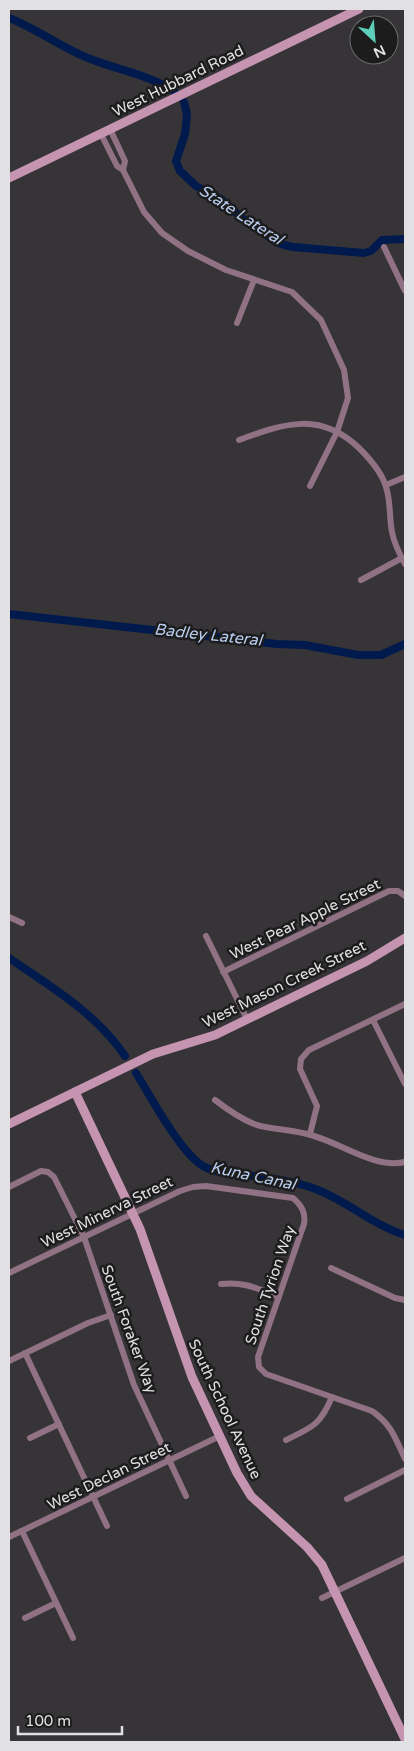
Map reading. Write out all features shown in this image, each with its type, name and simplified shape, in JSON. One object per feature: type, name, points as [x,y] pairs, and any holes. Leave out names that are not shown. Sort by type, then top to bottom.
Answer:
[{"type":"street","name":"West Hubbard Road","points":[[9,178],[359,9]]},
{"type":"street","points":[[110,129],[125,162],[123,170]]},
{"type":"street","points":[[101,134],[117,166],[123,170],[144,212],[162,232],[188,251],[226,270],[292,292],[321,320],[344,370],[348,398],[337,432],[310,486]]},
{"type":"street","points":[[384,247],[405,291]]},
{"type":"street","points":[[237,323],[254,280]]},
{"type":"street","points":[[239,440],[271,428],[294,424],[316,424],[337,432],[353,442],[368,457],[386,485],[390,504],[392,534],[404,561],[361,580]]},
{"type":"street","points":[[386,485],[405,476]]},
{"type":"street","name":"West Pear Apple Street","points":[[224,972],[389,891],[398,890],[405,896]]},
{"type":"street","points":[[9,917],[22,923]]},
{"type":"street","points":[[206,936],[247,1019]]},
{"type":"street","name":"West Mason Creek Street","points":[[9,1124],[154,1054],[215,1035],[367,961],[405,938]]},
{"type":"street","points":[[310,1134],[317,1106],[300,1069],[301,1059],[309,1050],[405,1004]]},
{"type":"street","points":[[373,1020],[405,1084]]},
{"type":"street","name":"South School Avenue","points":[[75,1092],[133,1213],[192,1377],[237,1473],[252,1496],[322,1565],[405,1739]]},
{"type":"street","points":[[215,1100],[238,1117],[257,1125],[310,1134],[379,1162],[391,1164],[405,1162]]},
{"type":"street","name":"South Foraker Way","points":[[9,1187],[41,1172],[48,1172],[54,1177],[84,1237],[134,1385],[186,1496]]},
{"type":"street","name":"West Minerva Street","points":[[9,1274],[133,1213],[193,1187],[206,1186],[293,1198],[303,1210]]},
{"type":"street","name":"South Tyrion Way","points":[[303,1210],[306,1217],[258,1357],[259,1367],[266,1374],[372,1410],[384,1419],[393,1432],[405,1459]]},
{"type":"street","points":[[331,1268],[395,1298],[405,1300]]},
{"type":"street","points":[[221,1284],[243,1283],[279,1296]]},
{"type":"street","points":[[9,1361],[88,1323],[110,1316]]},
{"type":"street","points":[[25,1353],[107,1526]]},
{"type":"street","points":[[286,1440],[313,1427],[319,1421],[332,1397]]},
{"type":"street","points":[[30,1438],[59,1424]]},
{"type":"street","name":"West Declan Street","points":[[9,1538],[220,1436]]},
{"type":"street","points":[[347,1499],[405,1470]]},
{"type":"street","points":[[22,1531],[73,1638]]},
{"type":"street","points":[[322,1598],[405,1558]]},
{"type":"street","points":[[25,1618],[56,1603]]},
{"type":"waterway","name":"State Lateral","points":[[9,18],[88,58],[143,76],[174,91]]},
{"type":"waterway","name":"State Lateral","points":[[184,102],[187,114],[185,134],[176,161],[180,171],[196,186],[221,199],[243,219],[276,242],[293,247],[364,253],[371,251],[382,240],[405,239]]},
{"type":"waterway","name":"Badley Lateral","points":[[9,614],[277,644],[305,645],[358,655],[381,655],[405,644]]},
{"type":"waterway","name":"Kuna Canal","points":[[9,958],[57,990],[87,1014],[101,1027],[125,1056]]},
{"type":"waterway","name":"Kuna Canal","points":[[136,1073],[176,1137],[194,1159],[203,1166],[220,1172],[279,1180],[318,1190],[383,1226],[405,1235]]}]
